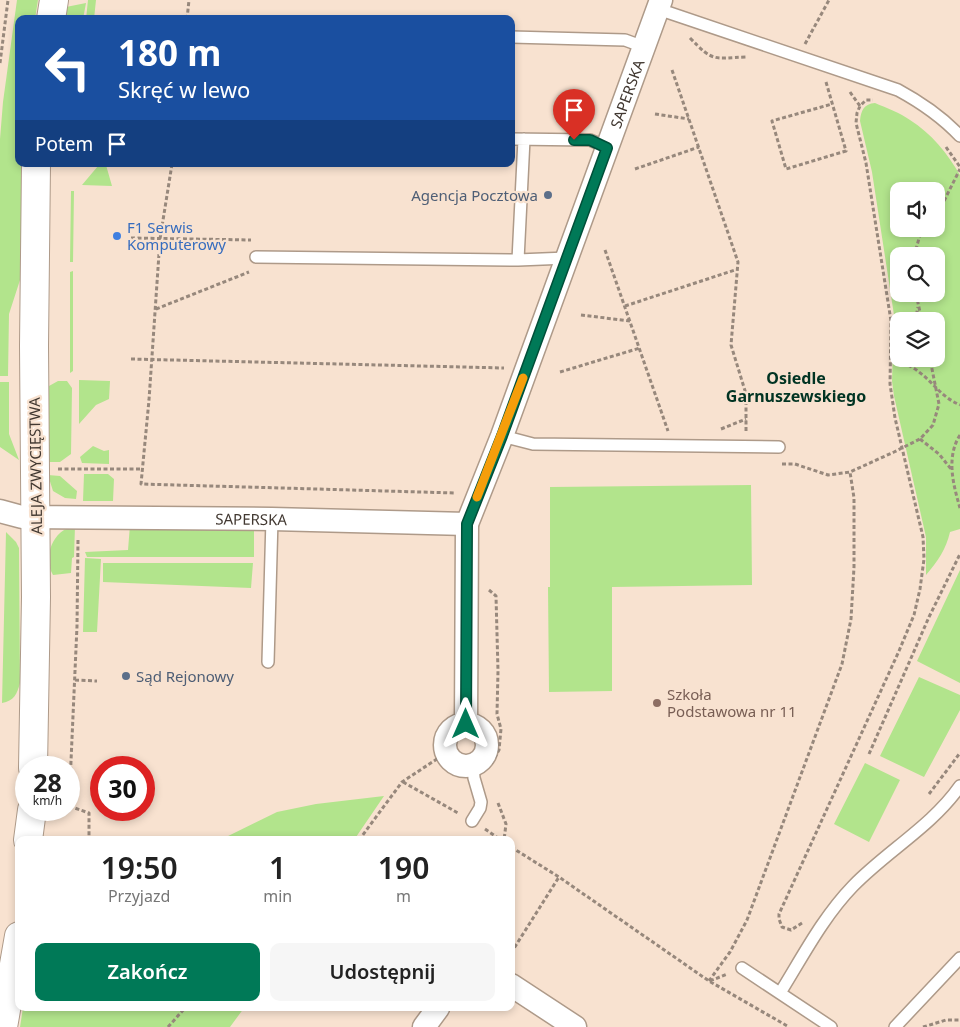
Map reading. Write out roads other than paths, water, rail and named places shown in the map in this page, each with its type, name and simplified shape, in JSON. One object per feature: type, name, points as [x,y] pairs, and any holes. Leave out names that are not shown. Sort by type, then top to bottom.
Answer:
[{"type":"street","points":[[52,15],[54,0]]},
{"type":"street","name":"SAPERSKA","points":[[466,724],[467,524],[502,436],[659,4]]},
{"type":"street","name":"ALEJA ZWYCIĘSTWA","points":[[33,756],[36,517],[34,346],[36,167]]},
{"type":"street","name":"SAPERSKA","points":[[0,511],[22,517],[272,519],[467,524]]},
{"type":"street","points":[[466,724],[475,726],[482,731],[486,738],[488,746],[486,754],[481,761],[481,766],[465,767],[457,765],[450,760],[446,753],[444,744],[446,736],[452,729],[466,724]]},
{"type":"street","points":[[29,836],[31,821]]},
{"type":"street","points":[[3,1027],[15,959]]},
{"type":"street","points":[[515,988],[575,1027]]},
{"type":"street","points":[[424,1027],[436,1011]]},
{"type":"lane","points":[[659,4],[798,57],[898,90],[922,103],[948,123],[960,136]]},
{"type":"lane","points":[[515,37],[625,40],[644,47]]},
{"type":"lane","points":[[515,139],[590,140],[607,148]]},
{"type":"lane","points":[[518,260],[524,139]]},
{"type":"lane","points":[[256,257],[518,260],[567,258]]},
{"type":"lane","points":[[502,436],[532,444],[779,447]]},
{"type":"lane","points":[[268,662],[272,519]]},
{"type":"lane","points":[[472,821],[480,808],[481,802],[474,778],[481,766]]},
{"type":"lane","points":[[780,993],[822,924],[839,901],[872,868],[935,814],[960,786]]},
{"type":"lane","points":[[895,1027],[960,958]]},
{"type":"lane","points":[[742,968],[831,1027]]},
{"type":"place","name":"Agencja Pocztowa","points":[[548,195]]},
{"type":"place","name":"F1 Serwis Komputerowy","points":[[117,236]]},
{"type":"place","name":"Sąd Rejonowy","points":[[126,676]]},
{"type":"place","name":"Szkoła Podstawowa nr 11","points":[[657,703]]},
{"type":"district","name":"Osiedle Garnuszewskiego","points":[[796,387]]}]
